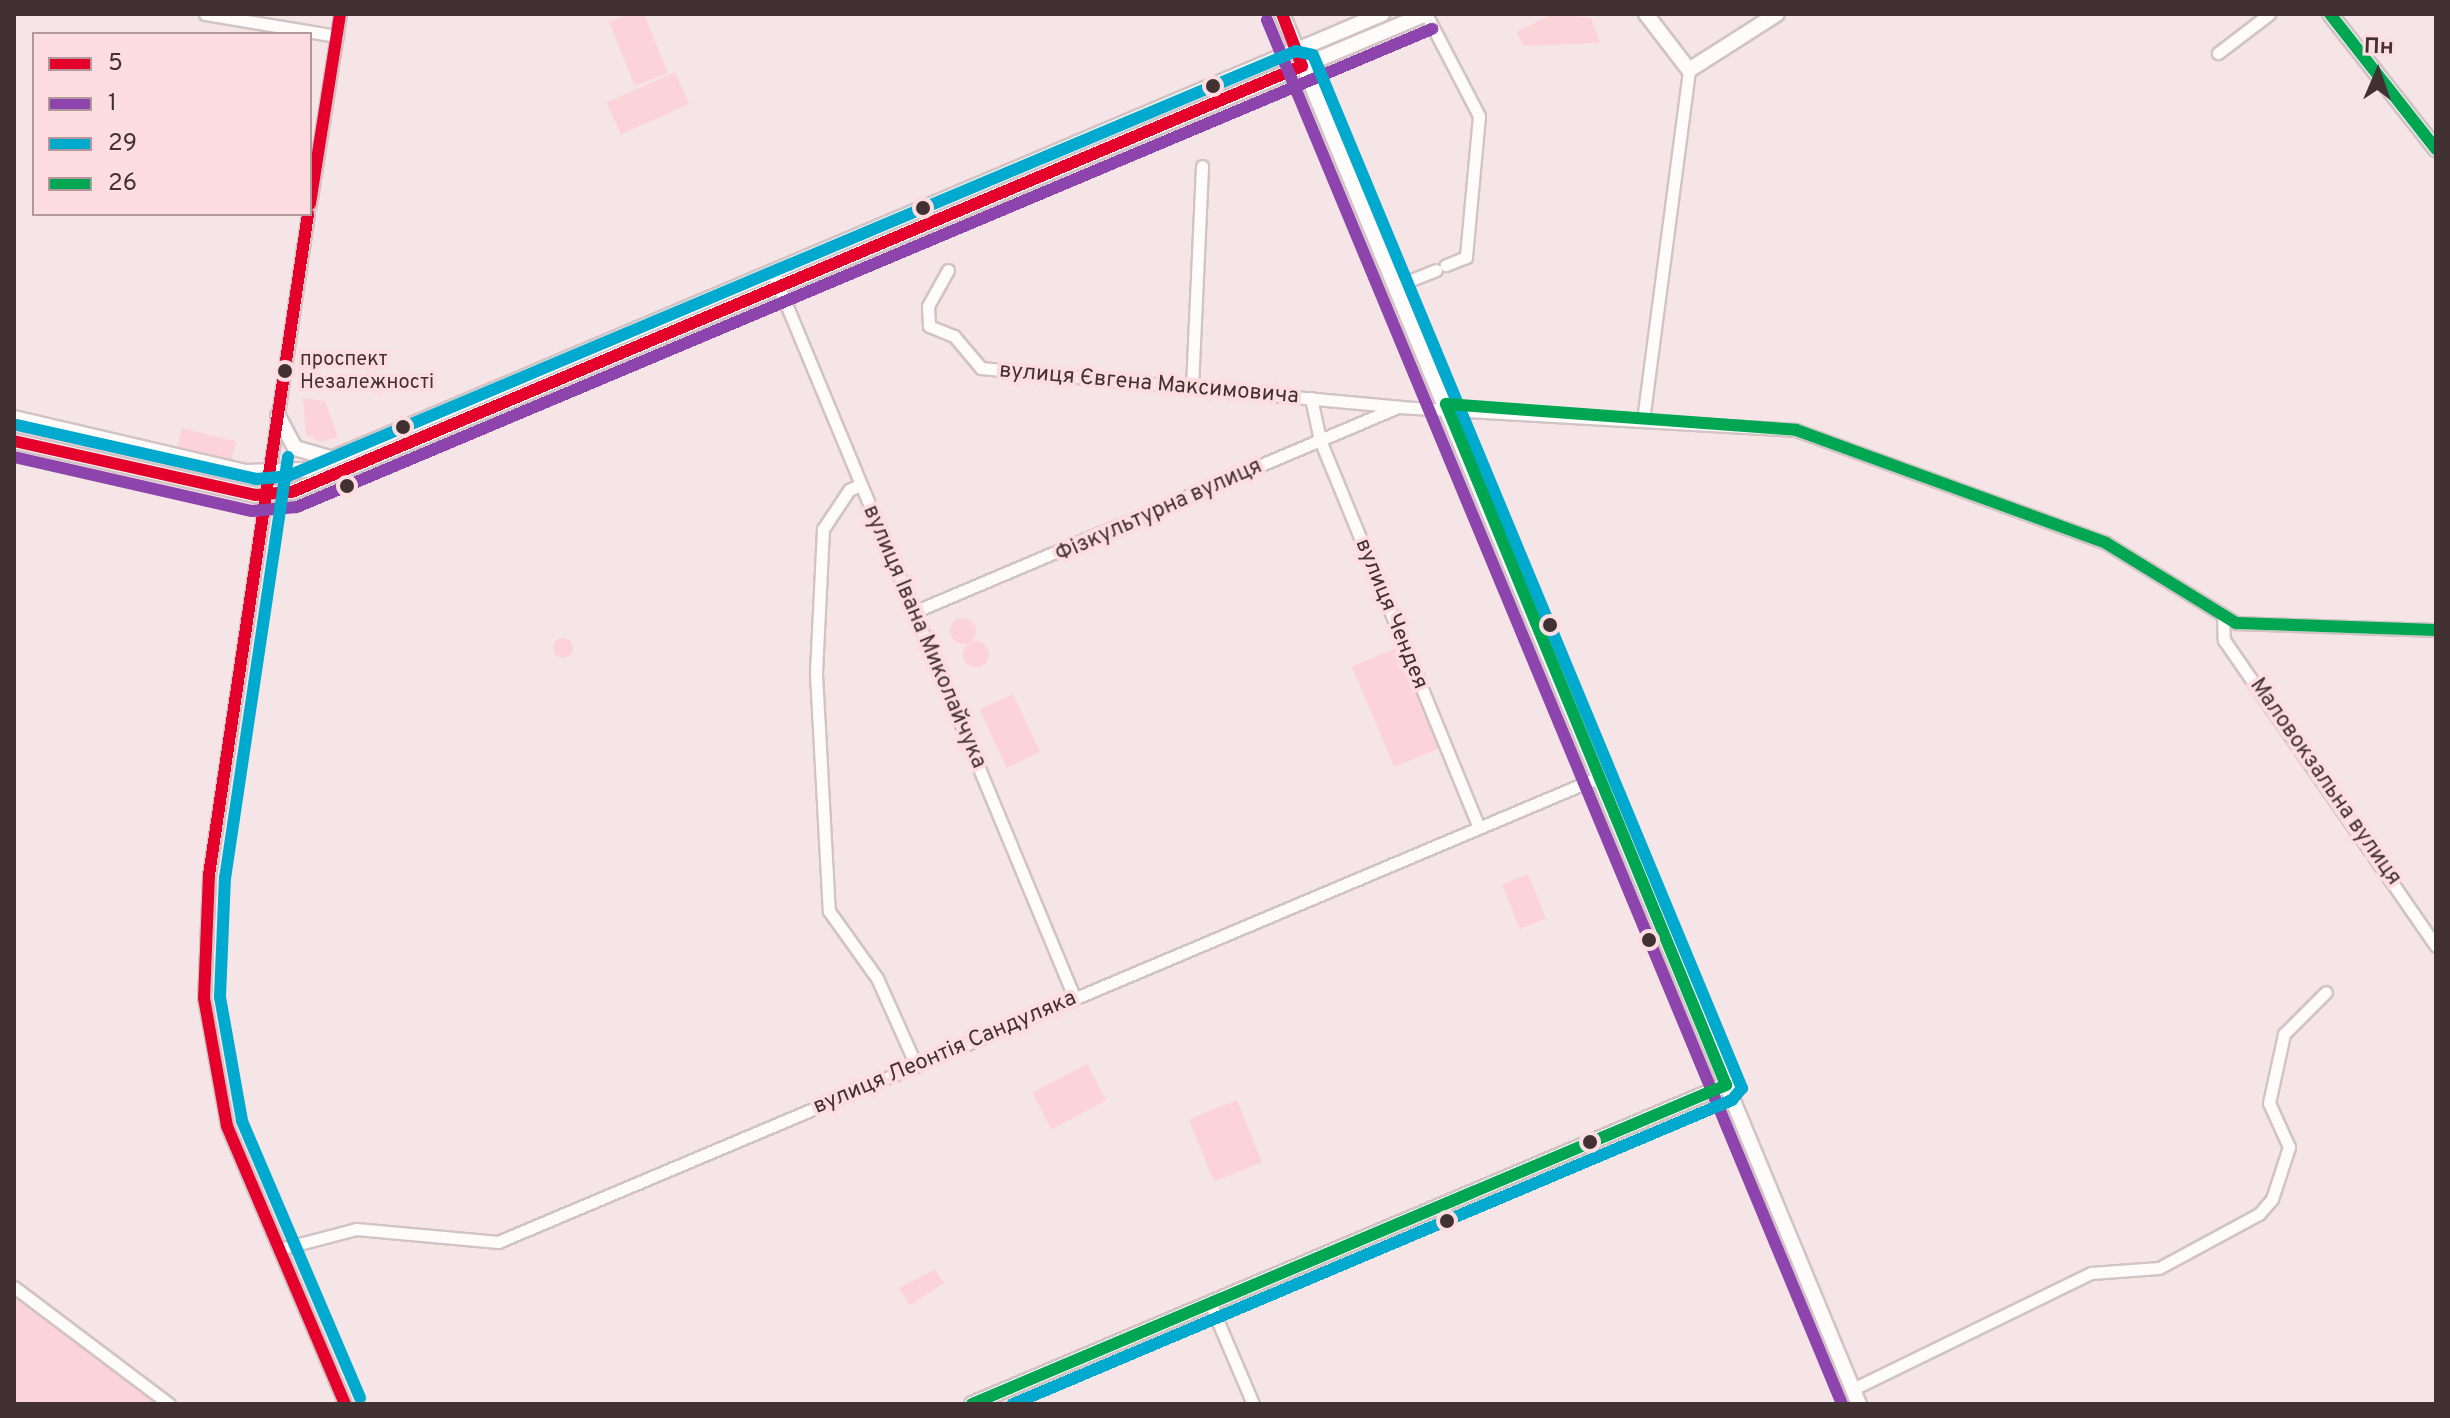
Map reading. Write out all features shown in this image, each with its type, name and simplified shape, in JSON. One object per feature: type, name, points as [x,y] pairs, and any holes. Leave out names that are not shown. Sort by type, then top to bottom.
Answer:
[{"type":"main road","points":[[1282,14],[1859,1404]]},
{"type":"main road","points":[[14,418],[269,475],[343,457],[1382,14]]},
{"type":"main road","points":[[14,441],[266,497],[325,480],[1426,14]]},
{"type":"main road","points":[[1646,14],[1689,70],[1777,14]]},
{"type":"main road","points":[[2330,14],[2436,149]]},
{"type":"main road","points":[[278,416],[284,435],[303,454],[343,457]]},
{"type":"main road","points":[[972,1404],[1726,1085]]},
{"type":"street","points":[[205,14],[337,36]]},
{"type":"street","points":[[312,192],[340,14]]},
{"type":"street","points":[[1396,286],[1466,257],[1479,116],[1426,14]]},
{"type":"street","points":[[2218,53],[2269,14]]},
{"type":"street","points":[[1643,420],[1689,70]]},
{"type":"street","points":[[1192,387],[1202,166]]},
{"type":"street","points":[[308,216],[209,875],[204,998],[227,1126],[345,1404]]},
{"type":"street","name":"вулиця Євгена Максимовича","points":[[948,270],[928,306],[929,326],[954,336],[981,368],[1399,407],[1446,404],[1796,430],[1853,446],[2106,543],[2223,617],[2247,626],[2436,630]]},
{"type":"street","name":"вулиця Івана Миколайчука","points":[[774,275],[1075,999]]},
{"type":"street","name":"вулиця Чендея","points":[[1311,398],[1320,440],[1479,827]]},
{"type":"street","name":"Фізкультурна вулиця","points":[[916,611],[1399,407]]},
{"type":"street","points":[[860,485],[849,490],[823,529],[816,674],[829,911],[877,978],[916,1065]]},
{"type":"street","name":"Маловокзальна вулиця","points":[[2223,617],[2224,640],[2436,946]]},
{"type":"street","name":"вулиця Леонтія Сандуляка","points":[[280,1249],[356,1229],[498,1242],[1597,778]]},
{"type":"street","points":[[1853,1389],[2091,1273],[2159,1268],[2259,1214],[2272,1199],[2289,1147],[2269,1103],[2284,1034],[2326,992]]},
{"type":"street","points":[[14,1287],[169,1404]]},
{"type":"street","points":[[1210,1303],[1253,1404]]},
{"type":"shaded area","points":[[630,14],[644,14],[668,73],[635,86],[609,22]]},
{"type":"shaded area","points":[[1553,14],[1591,18],[1600,43],[1524,46],[1516,32]]},
{"type":"shaded area","points":[[675,72],[689,104],[621,134],[606,103]]},
{"type":"shaded area","points":[[303,398],[325,401],[338,437],[320,442],[306,434]]},
{"type":"shaded area","points":[[14,426],[237,480],[253,486],[14,434]]},
{"type":"shaded area","points":[[182,428],[236,442],[232,460],[177,446]]},
{"type":"shaded area","points":[[170,491],[223,503],[221,510],[168,498]]},
{"type":"shaded area","points":[[963,618],[972,622],[976,631],[972,640],[963,644],[954,640],[950,631],[954,622]]},
{"type":"shaded area","points":[[563,638],[570,641],[573,648],[570,655],[563,658],[556,655],[553,648],[556,641]]},
{"type":"shaded area","points":[[976,641],[985,645],[989,654],[985,663],[976,667],[967,663],[963,654],[967,645]]},
{"type":"shaded area","points":[[1396,648],[1439,748],[1394,767],[1352,667]]},
{"type":"shaded area","points":[[1013,694],[1040,752],[1007,768],[979,710]]},
{"type":"shaded area","points":[[1528,874],[1546,919],[1520,929],[1502,884]]},
{"type":"shaded area","points":[[1087,1064],[1106,1100],[1052,1129],[1032,1093]]},
{"type":"shaded area","points":[[1237,1100],[1262,1162],[1214,1182],[1189,1119]]},
{"type":"shaded area","points":[[935,1269],[944,1283],[910,1305],[899,1288]]},
{"type":"shaded area","points":[[14,1286],[170,1404],[14,1404]]},
{"type":"transit line","name":"5","points":[[312,191],[340,14]]},
{"type":"transit line","name":"5","points":[[14,441],[255,495],[292,492],[1302,66],[1282,14]]},
{"type":"transit line","name":"26","points":[[2330,14],[2436,149]]},
{"type":"transit line","name":"1","points":[[1267,20],[1842,1404]]},
{"type":"transit line","name":"1","points":[[14,457],[252,511],[297,507],[1432,29]]},
{"type":"transit line","name":"29","points":[[17,425],[256,479],[288,476],[1296,51],[1313,55],[1742,1088],[1732,1100],[1013,1404]]},
{"type":"transit line","name":"5","points":[[308,216],[209,875],[204,998],[227,1126],[345,1404]]},
{"type":"transit line","name":"26","points":[[1446,404],[1796,430],[2106,543],[2236,623],[2436,630]]},
{"type":"transit line","name":"26","points":[[1446,404],[1726,1085]]},
{"type":"transit line","name":"29","points":[[288,457],[225,877],[220,997],[242,1121],[360,1398]]},
{"type":"transit line","name":"26","points":[[972,1404],[1726,1085]]},
{"type":"place","name":"проспект Незалежності","points":[[285,371]]}]
